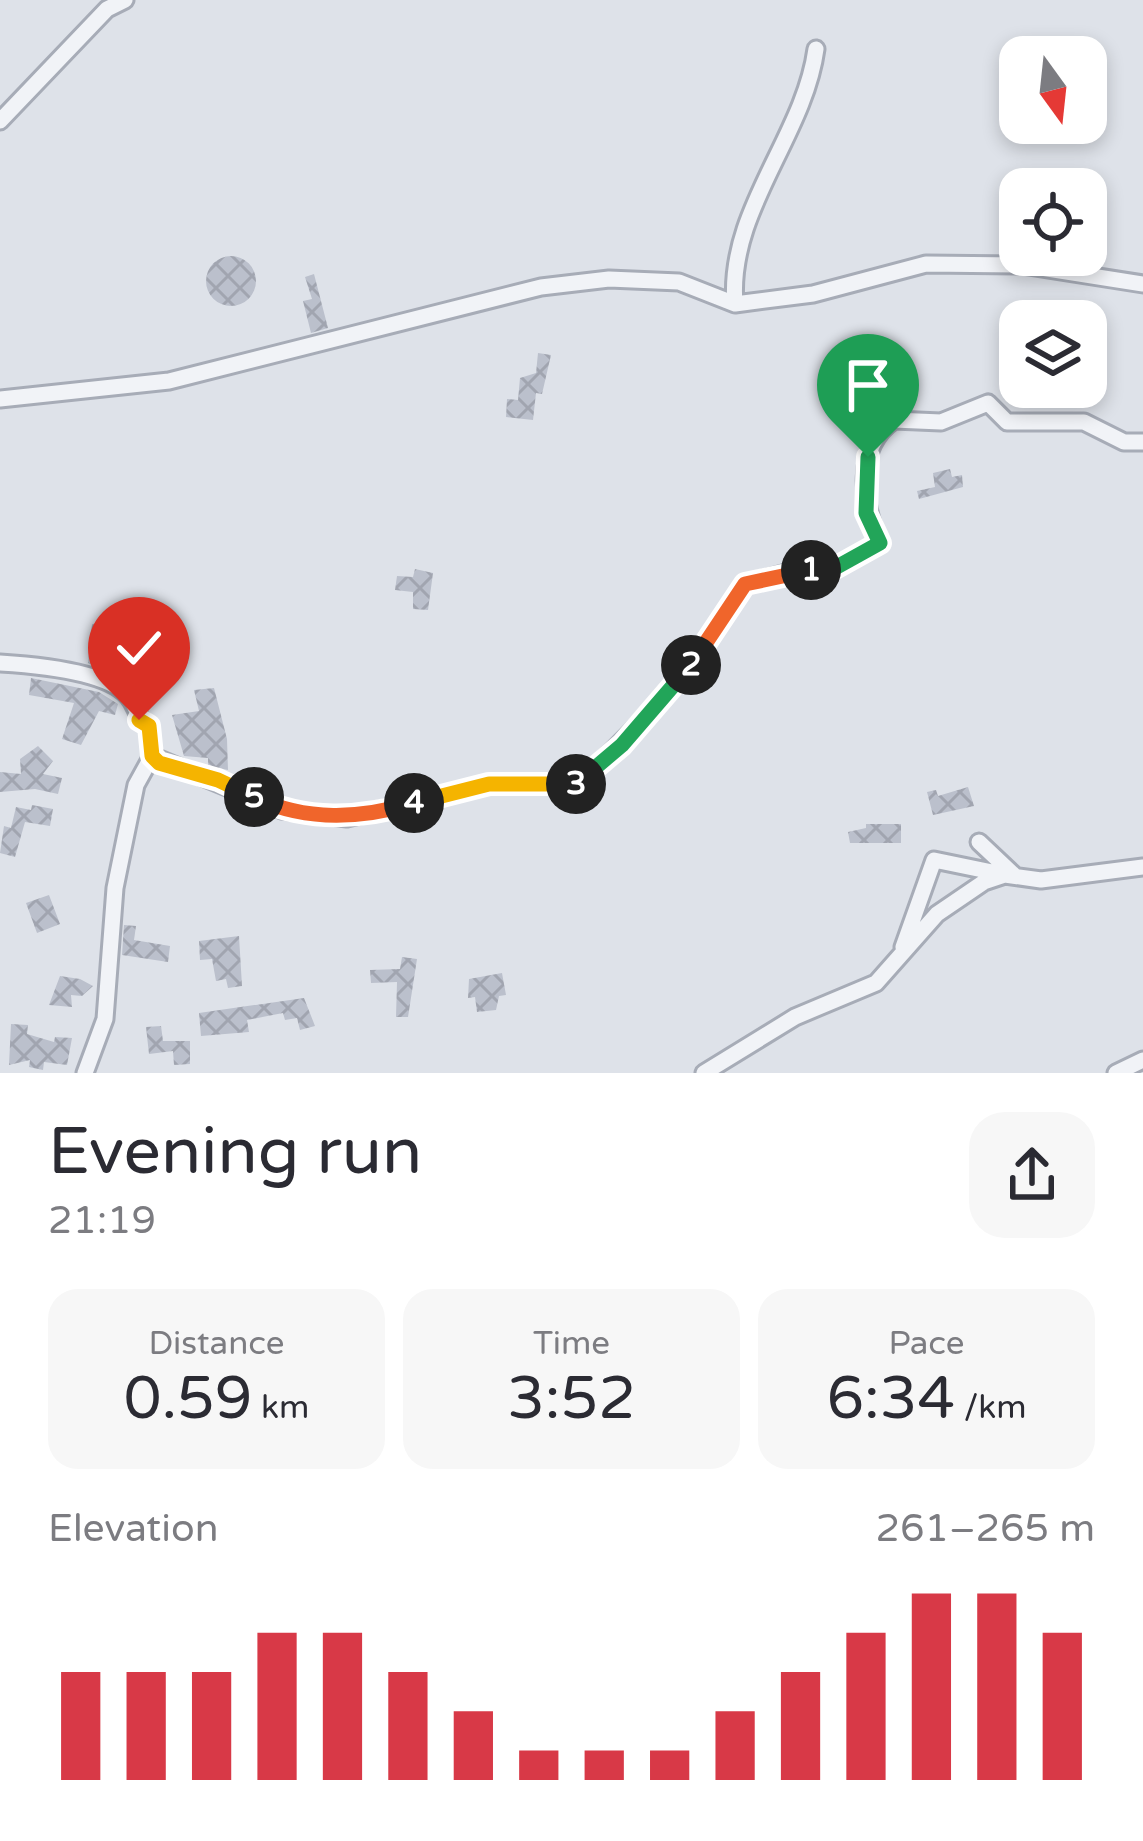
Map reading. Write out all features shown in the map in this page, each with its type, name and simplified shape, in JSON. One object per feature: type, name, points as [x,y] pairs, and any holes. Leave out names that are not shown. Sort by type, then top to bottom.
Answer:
[{"type":"street","points":[[0,121],[107,9],[125,0]]},
{"type":"street","points":[[735,304],[732,272],[755,199],[798,100],[811,82],[816,50]]},
{"type":"street","points":[[0,399],[169,381],[541,287],[609,279],[680,282],[735,304],[813,294],[926,264],[1022,265],[1143,284]]},
{"type":"street","points":[[152,756],[281,810],[347,818],[489,784],[576,784],[622,745],[700,656],[745,584],[835,568],[880,543],[866,513],[868,457],[876,434],[894,420],[941,422],[988,404],[1007,422],[1084,422],[1124,442],[1143,442]]},
{"type":"street","points":[[0,663],[80,672],[127,694],[139,720],[149,726],[152,756],[138,778],[115,888],[106,1019],[86,1073]]},
{"type":"street","points":[[979,842],[1011,876]]},
{"type":"street","points":[[901,952],[934,860],[1011,876],[1079,877],[1143,867]]},
{"type":"street","points":[[704,1073],[795,1017],[876,983],[937,914],[984,882],[1011,876]]},
{"type":"street","points":[[1116,1073],[1143,1060]]},
{"type":"building","points":[[231,256],[249,263],[256,281],[249,299],[231,306],[213,299],[206,281],[213,263]]},
{"type":"building","points":[[314,274],[328,328],[311,333],[303,301],[312,299],[305,277]]},
{"type":"building","points":[[538,353],[551,355],[542,394],[536,393],[533,420],[506,417],[507,399],[518,400],[520,378],[536,373]]},
{"type":"building","points":[[950,469],[952,477],[962,475],[963,487],[919,499],[917,491],[935,487],[933,473]]},
{"type":"building","points":[[415,569],[433,573],[428,610],[413,609],[413,592],[395,590],[397,576],[413,577]]},
{"type":"building","points":[[129,622],[136,649],[133,683],[88,663],[92,624]]},
{"type":"building","points":[[31,678],[99,692],[118,704],[115,715],[99,711],[81,745],[62,739],[74,703],[29,695]]},
{"type":"building","points":[[214,688],[227,739],[228,770],[208,766],[208,758],[184,756],[172,715],[199,711],[194,690]]},
{"type":"building","points":[[38,746],[53,761],[43,774],[62,778],[58,794],[35,789],[0,792],[0,772],[21,774],[20,759]]},
{"type":"building","points":[[968,787],[974,806],[933,815],[927,792],[936,790],[938,796]]},
{"type":"building","points":[[32,805],[53,809],[50,826],[25,822],[15,857],[0,853],[4,826],[11,828],[16,807],[31,810]]},
{"type":"building","points":[[866,824],[901,824],[901,843],[850,843],[848,832],[866,828]]},
{"type":"building","points":[[49,895],[60,924],[37,933],[26,903]]},
{"type":"building","points":[[124,925],[136,926],[134,940],[170,946],[168,962],[122,955]]},
{"type":"building","points":[[239,936],[242,986],[228,988],[226,979],[216,981],[212,959],[200,960],[199,941]]},
{"type":"building","points":[[402,957],[417,959],[408,1017],[396,1017],[397,982],[371,983],[370,970],[400,969]]},
{"type":"building","points":[[502,973],[506,995],[499,996],[496,1010],[477,1012],[475,997],[468,998],[469,979]]},
{"type":"building","points":[[60,976],[93,986],[82,996],[71,995],[72,1007],[49,1005]]},
{"type":"building","points":[[304,998],[315,1026],[300,1030],[297,1018],[285,1020],[283,1013],[247,1020],[249,1032],[201,1036],[199,1013]]},
{"type":"building","points":[[11,1024],[28,1025],[27,1034],[54,1042],[55,1037],[72,1038],[67,1065],[44,1062],[43,1070],[29,1067],[30,1060],[9,1065]]},
{"type":"building","points":[[161,1026],[163,1041],[190,1041],[190,1064],[174,1065],[173,1051],[149,1054],[146,1027]]},
{"type":"route","points":[[139,720],[149,726],[152,756],[159,763],[218,780],[281,810],[368,817],[489,784],[576,784],[622,745],[700,656],[745,584],[794,571],[835,568],[880,543],[866,513],[868,457]]}]
